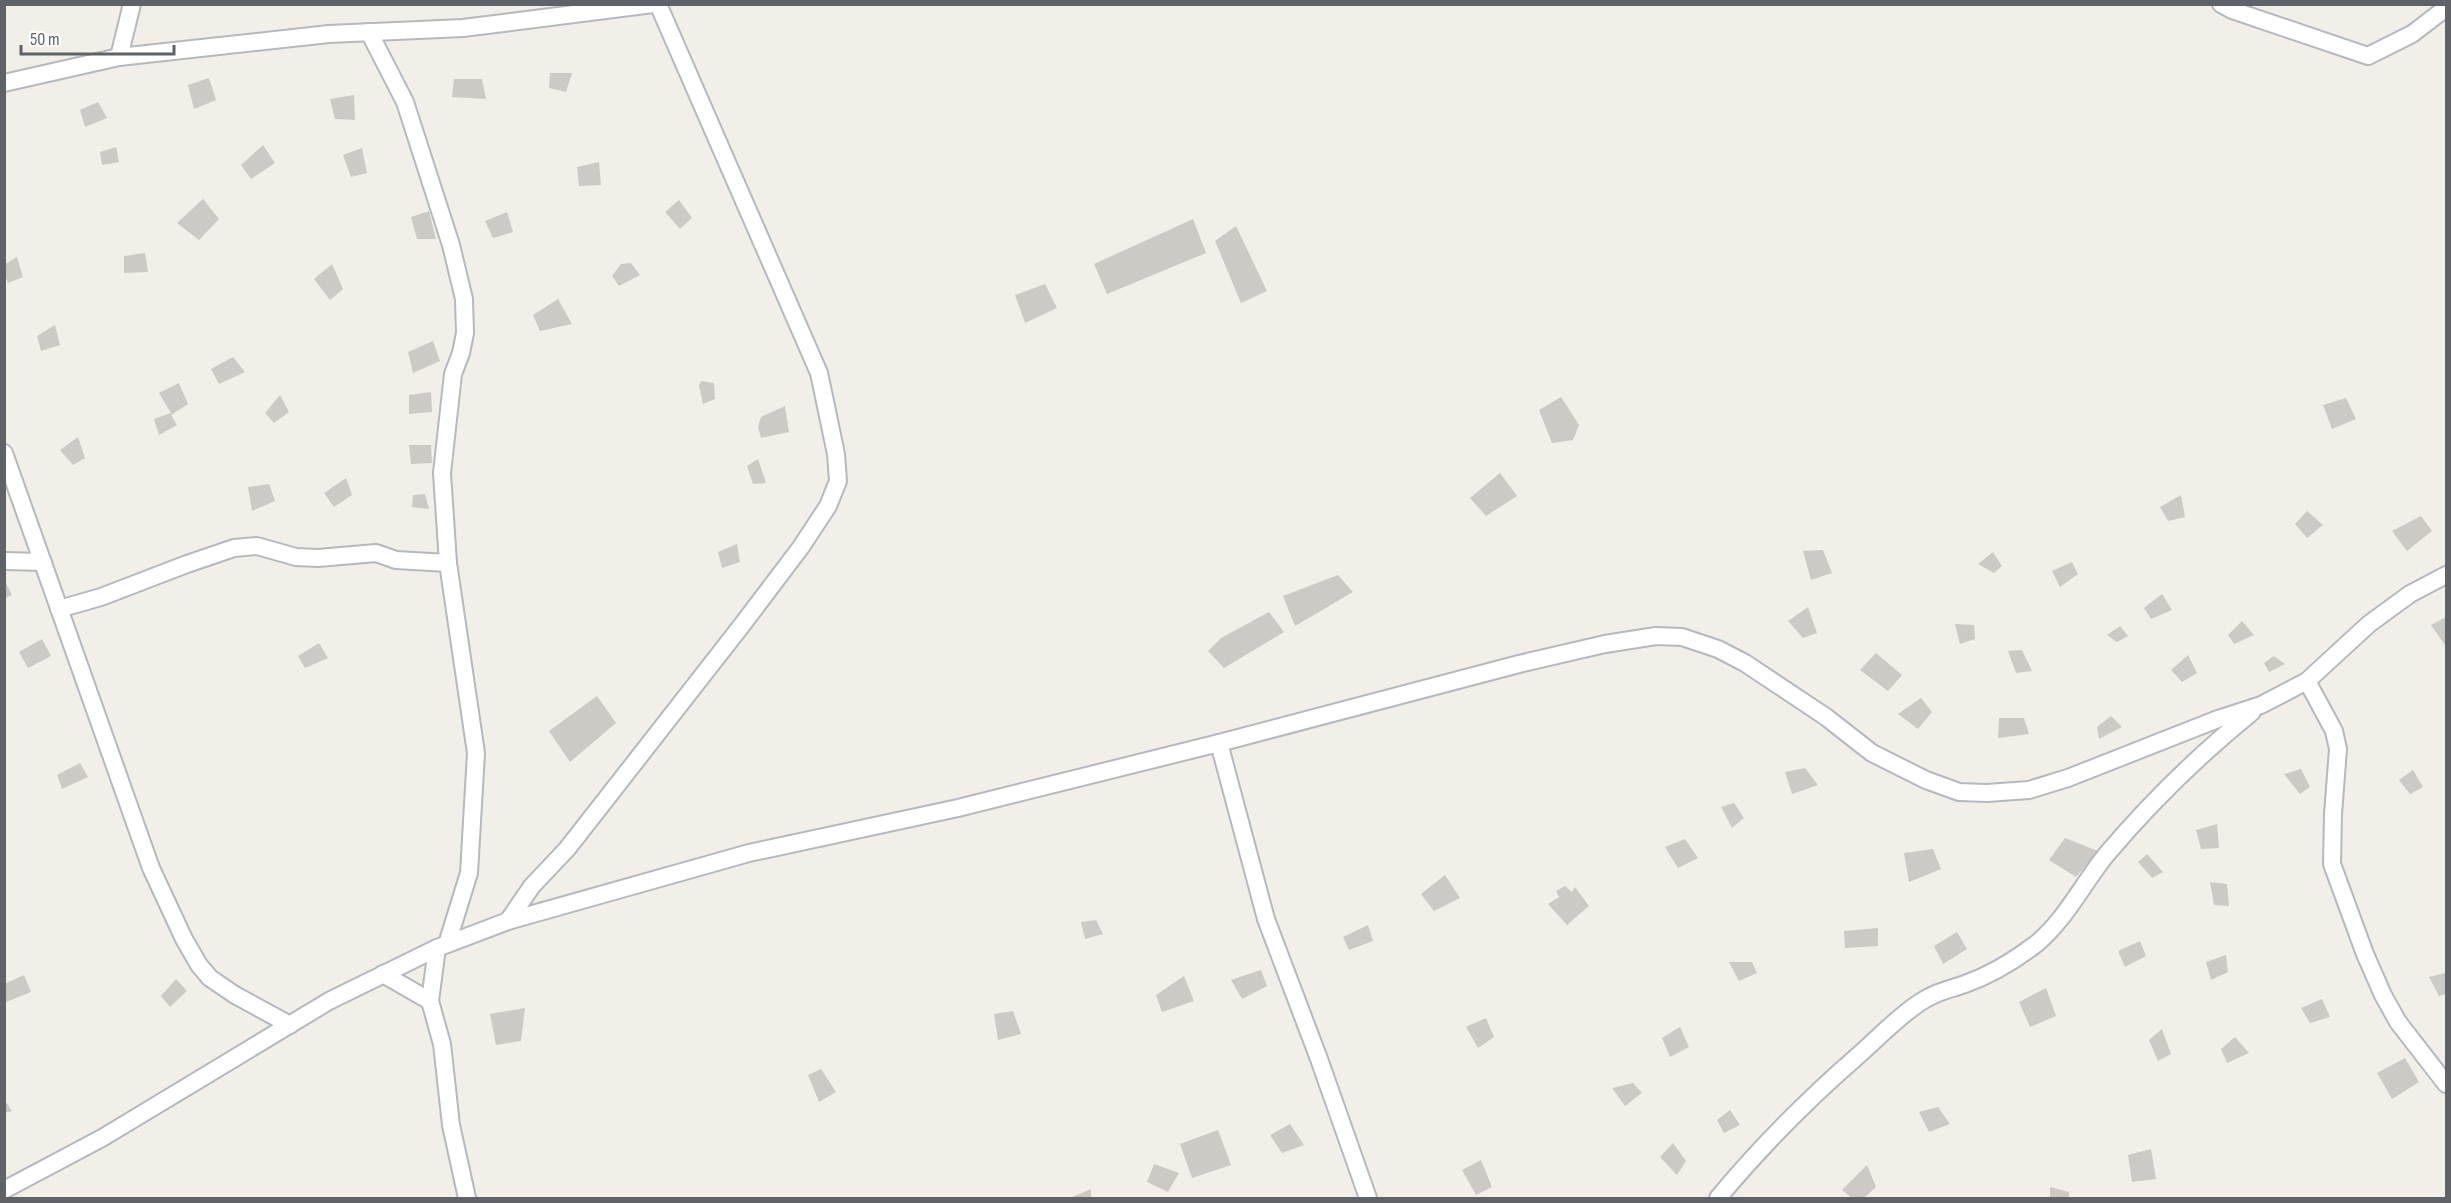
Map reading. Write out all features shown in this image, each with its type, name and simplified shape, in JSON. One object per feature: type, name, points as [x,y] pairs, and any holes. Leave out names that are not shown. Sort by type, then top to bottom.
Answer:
[{"type":"street","points":[[119,57],[132,4]]},
{"type":"street","points":[[4,82],[119,57],[329,34],[463,28],[653,4]]},
{"type":"street","points":[[508,921],[531,886],[567,849],[755,608],[828,506],[838,481],[834,445],[819,374],[658,4]]},
{"type":"street","points":[[2221,4],[2368,56],[2412,34],[2446,8]]},
{"type":"street","points":[[369,32],[405,102],[451,245],[464,299],[465,333],[453,374],[442,473],[448,563],[476,753],[469,873],[442,946],[430,1001],[442,1044],[451,1125],[467,1198]]},
{"type":"street","points":[[4,453],[152,868],[184,939],[199,965],[210,978],[235,995],[290,1025]]},
{"type":"street","points":[[59,609],[101,597],[187,564],[246,547],[257,546],[296,557],[318,558],[376,553],[396,560],[448,563]]},
{"type":"street","points":[[4,561],[43,562]]},
{"type":"street","points":[[4,1190],[102,1138],[329,1001],[442,946],[508,921],[749,853],[958,808],[1219,743],[1519,664],[1605,644],[1656,636],[1682,637],[1718,649],[1745,663],[1826,717],[1872,753],[1901,770],[1959,792],[1987,794],[2029,790],[2068,778],[2218,719],[2260,705],[2307,681],[2369,624],[2410,594],[2446,575]]},
{"type":"street","points":[[2307,681],[2334,731],[2338,749],[2332,864],[2365,954],[2383,995],[2398,1022],[2446,1084]]},
{"type":"street","points":[[1718,1198],[1755,1153],[1816,1092],[1919,1003],[1945,988],[1963,985],[1981,977],[2010,962],[2037,943],[2066,913],[2105,856],[2167,789],[2260,705]]},
{"type":"street","points":[[1219,743],[1266,919],[1368,1198]]},
{"type":"street","points":[[383,974],[430,1001]]},
{"type":"building","points":[[550,73],[572,73],[566,92],[549,88]]},
{"type":"building","points":[[209,78],[216,100],[194,109],[188,85]]},
{"type":"building","points":[[454,79],[482,79],[486,99],[452,97]]},
{"type":"building","points":[[354,95],[355,120],[335,119],[330,99]]},
{"type":"building","points":[[98,102],[107,118],[85,127],[80,110]]},
{"type":"building","points":[[263,145],[275,163],[251,179],[241,165]]},
{"type":"building","points":[[116,147],[119,162],[102,165],[100,152]]},
{"type":"building","points":[[362,148],[367,173],[351,177],[343,155]]},
{"type":"building","points":[[599,162],[601,185],[579,186],[577,167]]},
{"type":"building","points":[[203,199],[219,219],[199,240],[177,223]]},
{"type":"building","points":[[679,200],[692,218],[680,229],[665,212]]},
{"type":"building","points":[[429,211],[436,239],[417,239],[411,217]]},
{"type":"building","points":[[507,212],[513,232],[493,238],[485,221]]},
{"type":"building","points":[[1193,219],[1206,253],[1107,294],[1094,264]]},
{"type":"building","points":[[1236,226],[1267,291],[1241,303],[1215,241]]},
{"type":"building","points":[[145,253],[148,272],[124,273],[124,256]]},
{"type":"building","points":[[17,257],[23,277],[8,283],[4,265]]},
{"type":"building","points":[[631,263],[640,275],[619,286],[612,276],[621,264]]},
{"type":"building","points":[[332,264],[343,289],[330,300],[314,279]]},
{"type":"building","points":[[1045,284],[1057,308],[1025,323],[1015,295]]},
{"type":"building","points":[[558,299],[572,324],[540,331],[533,315]]},
{"type":"building","points":[[55,325],[60,345],[41,351],[37,336]]},
{"type":"building","points":[[433,341],[440,361],[413,373],[408,352]]},
{"type":"building","points":[[233,357],[245,372],[219,384],[211,369]]},
{"type":"building","points":[[701,381],[714,383],[715,399],[703,404],[699,386]]},
{"type":"building","points":[[179,383],[188,404],[171,415],[177,425],[159,435],[154,419],[171,413],[159,393]]},
{"type":"building","points":[[431,392],[432,412],[409,414],[409,395]]},
{"type":"building","points":[[280,395],[289,412],[274,423],[265,413]]},
{"type":"building","points":[[1561,397],[1579,425],[1573,440],[1552,443],[1539,410]]},
{"type":"building","points":[[2346,398],[2356,419],[2332,429],[2323,405]]},
{"type":"building","points":[[785,406],[789,432],[761,438],[758,427],[761,417]]},
{"type":"building","points":[[78,437],[85,458],[73,465],[60,450]]},
{"type":"building","points":[[409,445],[431,445],[432,463],[411,464]]},
{"type":"building","points":[[758,459],[766,483],[753,484],[747,466]]},
{"type":"building","points":[[1500,473],[1517,496],[1486,516],[1470,498]]},
{"type":"building","points":[[346,478],[352,495],[334,507],[324,493]]},
{"type":"building","points":[[269,484],[275,501],[252,511],[248,487]]},
{"type":"building","points":[[425,494],[429,509],[412,507],[413,495]]},
{"type":"building","points":[[2181,495],[2185,517],[2168,521],[2160,507]]},
{"type":"building","points":[[2307,511],[2323,525],[2307,538],[2295,524]]},
{"type":"building","points":[[2421,516],[2432,531],[2407,551],[2392,531]]},
{"type":"building","points":[[737,544],[740,562],[722,568],[718,552]]},
{"type":"building","points":[[1823,550],[1832,573],[1811,580],[1803,551]]},
{"type":"building","points":[[1993,552],[2002,566],[1994,573],[1978,564]]},
{"type":"building","points":[[2072,562],[2078,574],[2060,587],[2052,571]]},
{"type":"building","points":[[1338,575],[1353,592],[1295,626],[1283,596]]},
{"type":"building","points":[[4,579],[12,595],[4,599]]},
{"type":"building","points":[[2162,594],[2172,610],[2151,619],[2144,608]]},
{"type":"building","points":[[1808,607],[1817,633],[1803,638],[1788,621]]},
{"type":"building","points":[[1269,612],[1284,632],[1224,668],[1208,651],[1221,638]]},
{"type":"building","points":[[2446,617],[2446,643],[2445,645],[2431,625]]},
{"type":"building","points":[[2242,621],[2254,635],[2234,644],[2228,635]]},
{"type":"building","points":[[1955,624],[1974,625],[1975,639],[1960,644]]},
{"type":"building","points":[[2120,626],[2128,636],[2117,642],[2107,635]]},
{"type":"building","points":[[42,639],[51,656],[28,668],[19,652]]},
{"type":"building","points":[[319,643],[328,658],[305,668],[298,656]]},
{"type":"building","points":[[2022,650],[2032,671],[2016,673],[2008,651]]},
{"type":"building","points":[[1876,653],[1902,675],[1888,691],[1860,670]]},
{"type":"building","points":[[2188,655],[2197,673],[2182,682],[2171,670]]},
{"type":"building","points":[[2274,656],[2285,664],[2269,672],[2264,663]]},
{"type":"building","points":[[597,696],[616,723],[570,762],[549,731]]},
{"type":"building","points":[[1921,698],[1932,712],[1918,729],[1898,714]]},
{"type":"building","points":[[2111,716],[2122,727],[2099,739],[2097,727]]},
{"type":"building","points":[[1999,718],[2024,718],[2029,734],[1998,738]]},
{"type":"building","points":[[80,763],[88,777],[62,789],[57,775]]},
{"type":"building","points":[[1805,768],[1818,785],[1792,794],[1785,772]]},
{"type":"building","points":[[2301,769],[2310,787],[2300,794],[2284,774]]},
{"type":"building","points":[[2413,770],[2423,787],[2410,794],[2399,780]]},
{"type":"building","points":[[1734,803],[1744,818],[1732,828],[1721,807]]},
{"type":"building","points":[[2217,824],[2219,848],[2201,849],[2196,830]]},
{"type":"building","points":[[2065,838],[2098,851],[2076,877],[2049,860]]},
{"type":"building","points":[[1685,839],[1698,858],[1678,868],[1665,847]]},
{"type":"building","points":[[1933,849],[1941,869],[1909,882],[1904,853]]},
{"type":"building","points":[[2147,854],[2163,872],[2152,878],[2138,862]]},
{"type":"building","points":[[1445,875],[1460,898],[1434,911],[1421,894]]},
{"type":"building","points":[[2210,882],[2227,884],[2229,906],[2214,905]]},
{"type":"building","points":[[1565,886],[1572,892],[1575,887],[1589,906],[1567,925],[1548,904],[1559,897],[1556,891]]},
{"type":"building","points":[[1096,920],[1103,934],[1085,939],[1081,922]]},
{"type":"building","points":[[1368,925],[1373,941],[1349,950],[1343,937]]},
{"type":"building","points":[[1878,928],[1878,946],[1845,948],[1844,931]]},
{"type":"building","points":[[1957,932],[1967,949],[1943,964],[1934,946]]},
{"type":"building","points":[[2140,941],[2146,956],[2125,967],[2118,951]]},
{"type":"building","points":[[2226,955],[2228,972],[2211,980],[2206,962]]},
{"type":"building","points":[[1729,962],[1752,962],[1757,973],[1739,981]]},
{"type":"building","points":[[1261,970],[1267,986],[1242,999],[1231,980]]},
{"type":"building","points":[[2446,973],[2446,994],[2439,996],[2429,977]]},
{"type":"building","points":[[24,975],[31,992],[6,1002],[4,984]]},
{"type":"building","points":[[1184,976],[1194,1001],[1162,1012],[1156,995]]},
{"type":"building","points":[[176,979],[187,991],[170,1007],[161,996]]},
{"type":"building","points":[[2046,988],[2056,1016],[2030,1027],[2019,1002]]},
{"type":"building","points":[[2322,999],[2330,1017],[2310,1023],[2301,1008]]},
{"type":"building","points":[[525,1008],[521,1041],[496,1045],[490,1014]]},
{"type":"building","points":[[1013,1011],[1021,1034],[998,1040],[994,1014]]},
{"type":"building","points":[[1486,1018],[1494,1037],[1478,1048],[1466,1027]]},
{"type":"building","points":[[1680,1027],[1689,1047],[1670,1057],[1662,1038]]},
{"type":"building","points":[[2162,1029],[2171,1054],[2158,1061],[2149,1040]]},
{"type":"building","points":[[2235,1037],[2249,1053],[2227,1063],[2221,1049]]},
{"type":"building","points":[[2405,1058],[2419,1082],[2392,1099],[2377,1073]]},
{"type":"building","points":[[821,1069],[836,1092],[819,1102],[808,1075]]},
{"type":"building","points":[[1633,1083],[1642,1093],[1625,1106],[1612,1088]]},
{"type":"building","points":[[4,1099],[12,1111],[4,1113]]},
{"type":"building","points":[[1938,1107],[1950,1124],[1929,1132],[1919,1112]]},
{"type":"building","points":[[1730,1110],[1740,1125],[1724,1133],[1717,1120]]},
{"type":"building","points":[[1290,1124],[1304,1145],[1282,1153],[1270,1135]]},
{"type":"building","points":[[1218,1130],[1231,1165],[1192,1178],[1180,1144]]},
{"type":"building","points":[[1673,1143],[1686,1161],[1677,1175],[1660,1157]]},
{"type":"building","points":[[2151,1149],[2156,1179],[2132,1182],[2128,1155]]},
{"type":"building","points":[[1481,1160],[1492,1187],[1476,1195],[1462,1170]]},
{"type":"building","points":[[1154,1164],[1179,1173],[1168,1192],[1147,1182]]},
{"type":"building","points":[[1867,1165],[1876,1187],[1864,1198],[1852,1198],[1842,1190]]},
{"type":"building","points":[[2050,1187],[2069,1192],[2069,1198],[2050,1198]]},
{"type":"building","points":[[1091,1189],[1091,1198],[1070,1198]]}]
